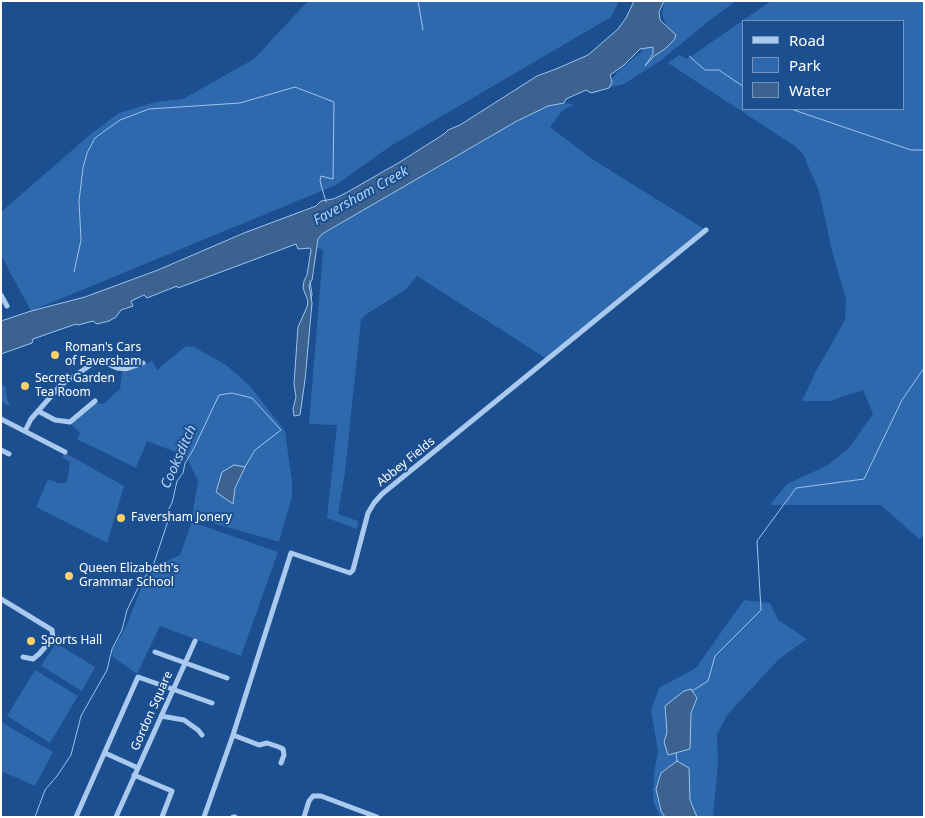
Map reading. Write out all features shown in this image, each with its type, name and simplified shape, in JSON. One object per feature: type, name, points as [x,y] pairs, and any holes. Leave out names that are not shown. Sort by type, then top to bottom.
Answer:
[{"type":"street","name":"Abbey Fields","points":[[204,817],[233,735],[291,553],[350,573],[353,570],[368,513],[382,494],[706,230]]},
{"type":"street","points":[[1,295],[7,306]]},
{"type":"street","points":[[25,432],[31,419],[61,385],[98,361],[126,369],[142,363]]},
{"type":"street","points":[[38,411],[55,420],[70,422],[95,401]]},
{"type":"street","points":[[1,419],[65,452]]},
{"type":"street","points":[[1,450],[9,454]]},
{"type":"street","points":[[1,599],[52,630],[53,638],[39,654],[33,659],[23,657]]},
{"type":"street","name":"Gordon Square","points":[[116,817],[195,641]]},
{"type":"street","name":"Gordon Square","points":[[155,652],[227,678]]},
{"type":"street","points":[[76,817],[138,677],[212,703]]},
{"type":"street","points":[[161,716],[184,720],[201,728],[202,735]]},
{"type":"street","points":[[233,735],[259,745],[267,743],[279,746],[283,750],[284,755],[281,763]]},
{"type":"street","name":"Gordon Square","points":[[105,753],[138,768]]},
{"type":"street","points":[[134,775],[172,791],[162,817]]},
{"type":"street","points":[[304,817],[308,801],[313,796],[321,796],[377,817]]},
{"type":"green space","points":[[308,1],[619,1],[611,17],[389,147],[336,185],[31,311],[1,255],[1,212],[92,133],[119,113],[155,102],[183,99],[254,59]]},
{"type":"green space","points":[[664,1],[736,1],[660,61],[624,84],[604,89],[619,70],[641,52],[650,30],[671,34],[662,15]]},
{"type":"green space","points":[[771,1],[924,1],[924,535],[919,539],[881,505],[770,505],[787,484],[828,465],[848,449],[873,414],[863,390],[830,401],[802,401],[815,373],[845,320],[846,299],[832,251],[819,191],[803,154],[796,147],[668,63],[679,55],[687,59],[742,21],[742,110],[905,110],[905,20],[743,20]]},
{"type":"green space","points":[[562,103],[574,104],[562,111],[550,127],[592,159],[706,230],[547,359],[417,276],[405,290],[365,315],[361,320],[345,472],[338,514],[358,521],[357,529],[327,518],[337,425],[309,424],[323,251],[317,247],[318,239],[322,234],[517,121],[548,106]]},
{"type":"green space","points":[[186,346],[194,347],[226,365],[250,386],[285,431],[292,496],[279,542],[192,517],[198,481],[186,456],[147,441],[136,468],[77,439],[80,433],[72,425],[73,422],[95,403],[103,404],[120,389],[122,372],[152,361],[157,370]]},
{"type":"green space","points":[[5,385],[9,406],[1,401],[1,387]]},
{"type":"green space","points":[[65,453],[124,486],[107,543],[36,507],[48,479],[57,483],[67,483],[70,462],[62,457]]},
{"type":"green space","points":[[192,522],[278,552],[241,656],[160,626],[137,674],[113,657],[112,650],[125,629],[143,583],[160,564],[180,555]]},
{"type":"green space","points":[[744,600],[770,603],[778,620],[807,639],[779,659],[728,714],[717,734],[718,763],[713,817],[697,817],[690,800],[689,768],[661,811],[665,817],[660,817],[653,801],[654,772],[658,752],[651,710],[659,688],[696,668]],"holes":[[[697,699],[691,713],[690,749],[664,742],[667,732],[665,706]]]},
{"type":"green space","points":[[56,643],[95,667],[82,691],[41,666]]},
{"type":"green space","points":[[35,670],[78,696],[50,743],[7,716]]},
{"type":"green space","points":[[1,722],[53,752],[35,786],[1,771]]},
{"type":"water","name":"Faversham Creek","points":[[634,1],[664,1],[659,12],[660,20],[676,35],[674,40],[665,49],[654,56],[645,66],[653,54],[653,47],[640,49],[624,65],[610,75],[612,82],[609,88],[591,93],[586,90],[566,99],[564,103],[548,106],[517,121],[322,234],[318,239],[312,280],[309,285],[312,303],[300,415],[294,416],[293,409],[296,397],[294,384],[298,327],[308,301],[303,288],[311,250],[310,248],[298,249],[296,244],[178,288],[177,286],[147,298],[144,295],[131,301],[133,306],[121,310],[116,317],[109,321],[97,324],[93,321],[76,324],[33,339],[32,343],[1,354],[1,321],[85,297],[158,270],[244,233],[316,206],[321,201],[333,199],[344,194],[400,162],[448,130],[460,125],[537,76],[588,55],[618,29]]},
{"type":"water","points":[[234,465],[245,467],[235,488],[233,504],[216,492],[222,472]]},
{"type":"water","points":[[691,689],[697,698],[691,713],[690,749],[668,755],[664,742],[667,732],[665,706],[684,691]]},
{"type":"water","points":[[677,761],[689,768],[690,800],[697,817],[665,817],[661,811],[656,789],[661,773]]},
{"type":"waterway","points":[[418,1],[423,30]]},
{"type":"waterway","points":[[689,56],[705,70],[719,70],[742,86]]},
{"type":"waterway","name":"Faversham Creek","points":[[74,272],[81,240],[79,201],[87,153],[95,138],[120,120],[149,109],[240,103],[295,87],[334,102],[333,179],[321,176],[320,181],[326,202]]},
{"type":"waterway","points":[[794,110],[911,150],[924,150]]},
{"type":"waterway","points":[[310,281],[311,299]]},
{"type":"waterway","points":[[692,691],[708,681],[715,656],[761,610],[757,541],[796,488],[864,479],[902,400],[924,368]]},
{"type":"waterway","name":"Cooksditch","points":[[35,817],[45,790],[71,755],[81,716],[107,670],[112,649],[122,630],[127,610],[141,582],[153,566],[168,521],[167,512],[172,503],[177,481],[183,473],[185,463],[219,395],[232,393],[252,398],[281,430],[255,450],[245,467]]},
{"type":"waterway","points":[[676,753],[677,761]]},
{"type":"place","name":"Roman's Cars of Faversham","points":[[55,355]]},
{"type":"place","name":"Secret Garden Tea Room","points":[[25,386]]},
{"type":"place","name":"Faversham Jonery","points":[[121,518]]},
{"type":"place","name":"Queen Elizabeth's Grammar School","points":[[69,576]]},
{"type":"place","name":"Sports Hall","points":[[31,641]]}]
